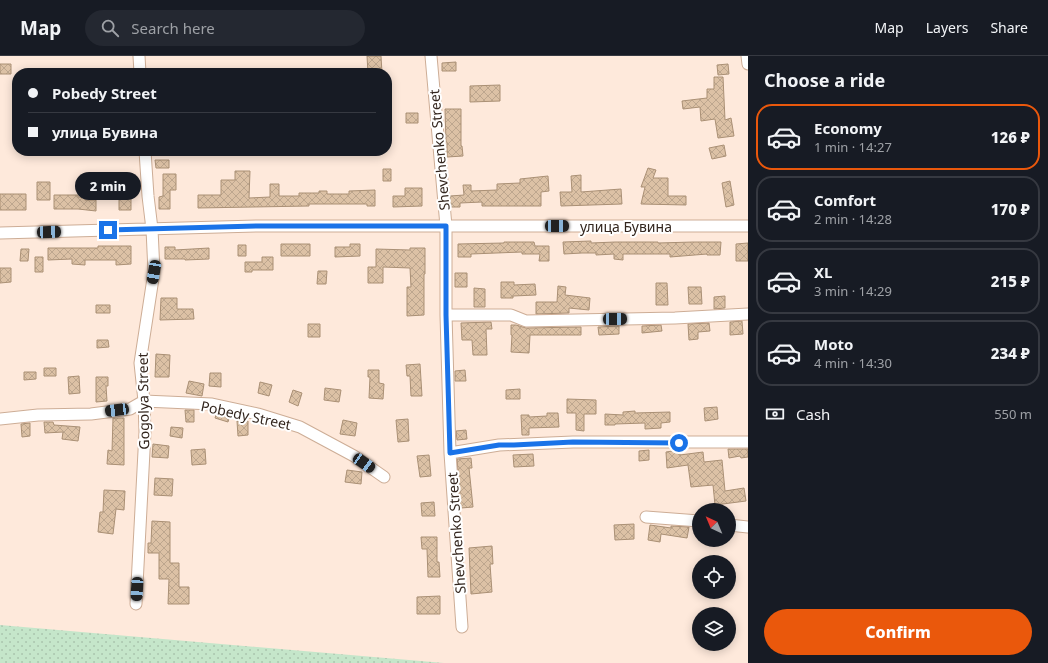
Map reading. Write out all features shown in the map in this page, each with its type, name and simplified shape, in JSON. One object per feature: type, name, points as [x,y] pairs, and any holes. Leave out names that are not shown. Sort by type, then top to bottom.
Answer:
[{"type":"street","points":[[139,56],[140,68]]},
{"type":"street","name":"Shevchenko Street","points":[[431,56],[446,226],[446,315],[450,453],[462,627]]},
{"type":"street","points":[[747,56],[748,64]]},
{"type":"street","name":"Gogolya Street","points":[[136,604],[145,432],[144,401],[140,363],[154,272],[152,228],[145,156]]},
{"type":"street","name":"улица Бувина","points":[[0,233],[257,226],[748,226]]},
{"type":"street","points":[[446,315],[511,315],[526,321],[675,318],[748,314]]},
{"type":"street","name":"Pobedy Street","points":[[0,419],[38,415],[91,414],[130,409],[144,401],[212,404],[258,414],[300,427],[354,456],[384,477]]},
{"type":"street","points":[[450,453],[499,445],[573,442],[748,442]]},
{"type":"street","points":[[646,516],[692,520]]},
{"type":"street","points":[[736,526],[748,528]]},
{"type":"green space","points":[[0,625],[444,663],[0,663]]},
{"type":"building","points":[[367,56],[381,56],[382,68],[368,68]]},
{"type":"building","points":[[456,62],[456,71],[442,71],[442,63]]},
{"type":"building","points":[[0,64],[11,64],[11,74],[0,74]]},
{"type":"building","points":[[728,64],[729,74],[718,75],[717,65]]},
{"type":"building","points":[[714,77],[723,77],[725,120],[731,118],[734,136],[718,138],[715,119],[701,121],[700,107],[683,109],[682,101],[707,98],[707,89],[714,89]]},
{"type":"building","points":[[500,85],[500,101],[470,102],[470,86]]},
{"type":"building","points":[[445,109],[461,109],[461,146],[463,156],[447,157]]},
{"type":"building","points":[[406,113],[418,113],[418,123],[406,123]]},
{"type":"building","points":[[724,145],[726,156],[712,159],[709,148]]},
{"type":"building","points":[[155,160],[169,160],[169,168],[156,168]]},
{"type":"building","points":[[648,168],[656,170],[653,178],[668,178],[668,196],[686,196],[686,205],[641,204],[645,187],[641,187]]},
{"type":"building","points":[[383,169],[391,169],[391,181],[383,181]]},
{"type":"building","points":[[235,171],[250,171],[249,198],[270,197],[270,184],[279,184],[279,196],[299,196],[299,193],[319,193],[319,191],[327,191],[327,194],[349,194],[349,191],[375,190],[375,206],[367,206],[367,204],[309,204],[309,206],[198,208],[198,195],[221,195],[221,180],[235,180]]},
{"type":"building","points":[[163,174],[176,174],[176,190],[170,190],[170,209],[159,209],[159,197],[163,196]]},
{"type":"building","points":[[581,175],[581,192],[621,189],[622,204],[561,206],[560,192],[572,192],[571,176]]},
{"type":"building","points":[[548,176],[549,191],[541,192],[541,206],[482,206],[482,202],[460,203],[460,207],[451,207],[450,196],[464,195],[463,185],[471,185],[471,191],[497,190],[497,184],[520,183],[520,179]]},
{"type":"building","points":[[730,181],[734,205],[726,207],[722,183]]},
{"type":"building","points":[[37,182],[50,182],[50,200],[37,200]]},
{"type":"building","points":[[119,184],[128,184],[128,198],[131,198],[131,210],[119,210]]},
{"type":"building","points":[[405,188],[422,188],[422,206],[393,207],[393,196],[405,196]]},
{"type":"building","points":[[0,194],[26,194],[26,210],[0,210]]},
{"type":"building","points":[[54,195],[78,195],[78,197],[85,197],[85,200],[96,200],[96,211],[54,209]]},
{"type":"building","points":[[591,241],[591,243],[721,242],[720,255],[707,254],[670,257],[670,254],[623,254],[623,260],[614,259],[614,254],[564,254],[563,242]]},
{"type":"building","points":[[534,242],[535,246],[549,246],[549,261],[539,261],[540,254],[522,254],[522,252],[471,254],[471,257],[458,257],[458,244]]},
{"type":"building","points":[[748,243],[748,261],[736,261],[736,244]]},
{"type":"building","points":[[281,244],[310,244],[310,256],[281,256]]},
{"type":"building","points":[[350,244],[360,244],[360,256],[335,257],[335,247],[350,247]]},
{"type":"building","points":[[238,245],[246,245],[246,256],[238,256]]},
{"type":"building","points":[[98,246],[131,246],[131,264],[116,265],[116,260],[85,260],[85,265],[72,264],[72,259],[48,260],[48,248],[98,248]]},
{"type":"building","points":[[165,247],[175,247],[175,250],[209,248],[209,259],[165,259]]},
{"type":"building","points":[[410,248],[425,248],[424,315],[407,316],[407,287],[411,287],[410,268],[383,267],[383,283],[368,283],[368,267],[376,267],[376,249],[410,250]]},
{"type":"building","points":[[21,249],[29,249],[28,261],[20,261]]},
{"type":"building","points":[[35,257],[43,257],[43,272],[35,272]]},
{"type":"building","points":[[262,257],[273,257],[273,270],[252,270],[252,272],[245,272],[245,262],[262,262]]},
{"type":"building","points":[[0,268],[11,268],[11,282],[0,283]]},
{"type":"building","points":[[318,271],[327,271],[326,284],[317,284]]},
{"type":"building","points":[[455,273],[467,273],[467,287],[455,287]]},
{"type":"building","points":[[501,282],[514,282],[514,285],[535,284],[536,295],[501,298]]},
{"type":"building","points":[[656,283],[667,283],[668,305],[656,305]]},
{"type":"building","points":[[558,286],[566,287],[565,295],[590,298],[589,310],[569,308],[569,313],[536,314],[536,302],[557,302]]},
{"type":"building","points":[[688,287],[701,287],[702,304],[689,304]]},
{"type":"building","points":[[474,288],[485,289],[485,307],[474,307]]},
{"type":"building","points":[[725,296],[725,308],[714,309],[714,297]]},
{"type":"building","points":[[161,298],[177,298],[177,309],[193,309],[194,319],[160,320]]},
{"type":"building","points":[[96,305],[110,305],[110,313],[96,313]]},
{"type":"building","points":[[742,321],[743,334],[730,335],[730,322]]},
{"type":"building","points":[[491,322],[492,329],[486,329],[487,355],[473,355],[472,340],[462,340],[461,323]]},
{"type":"building","points":[[709,323],[710,331],[698,332],[698,339],[689,340],[688,324]]},
{"type":"building","points":[[308,324],[320,324],[320,337],[308,337]]},
{"type":"building","points":[[511,325],[526,328],[581,327],[581,335],[530,335],[529,353],[511,352]]},
{"type":"building","points":[[661,325],[662,331],[642,333],[642,326]]},
{"type":"building","points":[[619,326],[619,334],[599,335],[598,327]]},
{"type":"building","points":[[97,340],[108,340],[109,347],[97,348]]},
{"type":"building","points":[[156,354],[170,355],[169,377],[155,377]]},
{"type":"building","points":[[420,364],[422,396],[411,396],[410,376],[407,376],[406,365]]},
{"type":"building","points":[[44,368],[56,368],[56,376],[44,376]]},
{"type":"building","points":[[368,370],[379,370],[379,383],[384,384],[383,399],[369,398],[370,377],[368,377]]},
{"type":"building","points":[[465,370],[466,381],[455,381],[455,371]]},
{"type":"building","points":[[24,372],[36,372],[36,379],[24,380]]},
{"type":"building","points":[[210,373],[221,373],[221,387],[209,386]]},
{"type":"building","points":[[79,376],[80,393],[69,394],[68,377]]},
{"type":"building","points":[[96,377],[108,377],[108,386],[106,386],[107,401],[96,402]]},
{"type":"building","points":[[189,381],[204,384],[202,396],[186,393]]},
{"type":"building","points":[[260,382],[272,385],[269,396],[258,393]]},
{"type":"building","points":[[325,388],[341,390],[339,402],[324,400]]},
{"type":"building","points":[[520,389],[520,399],[506,399],[506,390]]},
{"type":"building","points":[[293,390],[302,393],[298,406],[289,402]]},
{"type":"building","points":[[567,399],[596,400],[596,414],[584,414],[584,431],[576,430],[576,413],[567,413]]},
{"type":"building","points":[[717,407],[718,419],[705,421],[704,408]]},
{"type":"building","points":[[185,410],[194,410],[194,422],[186,422]]},
{"type":"building","points":[[635,411],[635,413],[670,412],[670,422],[661,423],[661,428],[645,429],[645,423],[605,425],[605,414],[623,415],[623,412]]},
{"type":"building","points":[[217,412],[230,415],[228,422],[215,418]]},
{"type":"building","points":[[547,413],[558,413],[559,427],[529,428],[529,435],[522,435],[521,415],[529,415],[529,417],[547,416]]},
{"type":"building","points":[[113,418],[124,418],[124,465],[107,464],[108,450],[112,451]]},
{"type":"building","points":[[408,419],[409,441],[398,442],[396,420]]},
{"type":"building","points":[[343,420],[357,423],[355,436],[340,434]]},
{"type":"building","points":[[237,421],[248,421],[248,435],[238,436]]},
{"type":"building","points":[[44,422],[53,422],[54,425],[80,427],[78,441],[62,439],[63,432],[45,433]]},
{"type":"building","points":[[30,423],[30,436],[22,437],[21,424]]},
{"type":"building","points":[[171,427],[183,428],[182,438],[170,436]]},
{"type":"building","points":[[466,430],[467,439],[457,440],[456,431]]},
{"type":"building","points":[[153,444],[169,446],[168,458],[152,457]]},
{"type":"building","points":[[205,449],[206,464],[192,465],[191,450]]},
{"type":"building","points":[[728,449],[748,449],[748,457],[741,458],[740,456],[729,458]]},
{"type":"building","points":[[649,450],[649,460],[639,461],[639,451]]},
{"type":"building","points":[[679,450],[680,455],[703,452],[704,462],[722,460],[725,491],[744,488],[746,501],[715,503],[713,485],[691,487],[688,465],[667,468],[666,452]]},
{"type":"building","points":[[533,454],[534,466],[514,467],[513,455]]},
{"type":"building","points":[[429,455],[431,476],[420,477],[417,456]]},
{"type":"building","points":[[471,458],[472,468],[469,468],[473,507],[461,508],[457,459]]},
{"type":"building","points":[[347,470],[362,472],[361,484],[345,482]]},
{"type":"building","points":[[155,478],[173,479],[172,496],[154,495]]},
{"type":"building","points":[[104,490],[125,491],[124,510],[116,509],[113,534],[98,532],[100,512],[103,512]]},
{"type":"building","points":[[434,502],[435,516],[422,516],[421,503]]},
{"type":"building","points":[[152,521],[170,522],[170,563],[179,563],[179,587],[189,587],[189,604],[168,604],[169,579],[159,579],[159,553],[148,553],[148,543],[151,543]]},
{"type":"building","points":[[634,524],[634,539],[615,540],[614,525]]},
{"type":"building","points":[[650,525],[671,528],[671,526],[689,527],[687,538],[661,534],[660,542],[648,540]]},
{"type":"building","points":[[421,537],[437,537],[437,562],[439,562],[440,577],[428,577],[427,549],[422,549]]},
{"type":"building","points":[[492,546],[493,564],[490,564],[492,592],[471,594],[469,548]]},
{"type":"building","points":[[440,596],[440,614],[417,614],[417,597]]},
{"type":"route","points":[[108,230],[257,226],[446,226],[446,315],[450,453],[499,445],[573,442],[679,443]]}]
